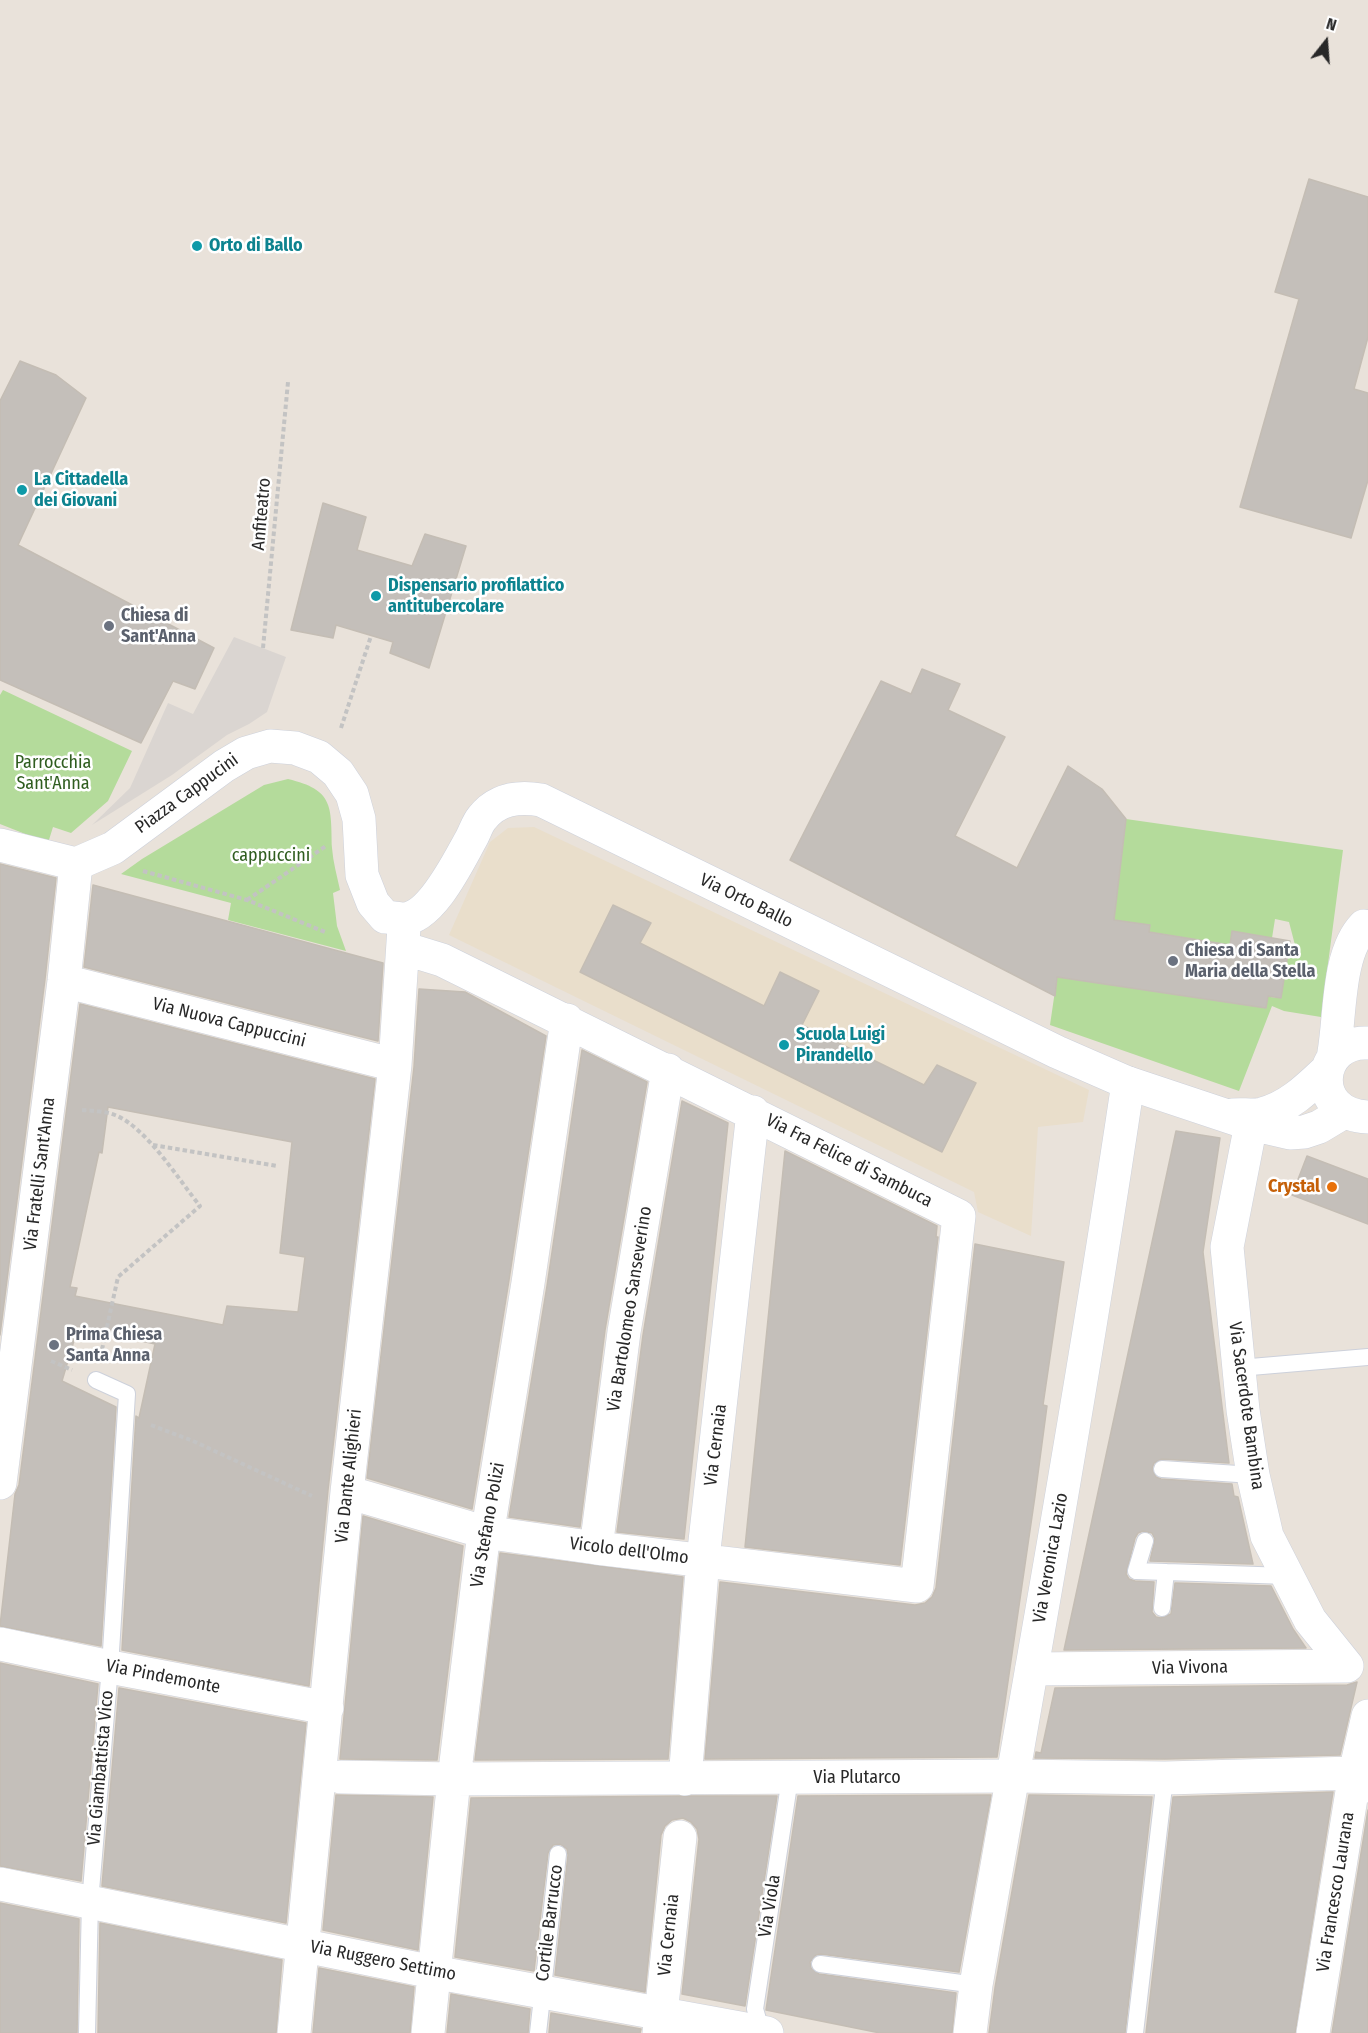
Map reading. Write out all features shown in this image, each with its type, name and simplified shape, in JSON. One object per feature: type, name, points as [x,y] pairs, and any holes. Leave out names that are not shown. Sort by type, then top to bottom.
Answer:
[{"type":"street","name":"Piazza Cappucini","points":[[76,864],[113,848],[224,766],[246,753],[270,746],[295,748],[319,757],[338,773],[352,794],[359,819],[362,875],[373,903],[404,934]]},
{"type":"street","name":"Via Orto Ballo","points":[[404,934],[436,897],[474,836],[480,820],[492,808],[507,800],[524,797],[541,800],[1057,1052],[1128,1083],[1237,1119]]},
{"type":"street","points":[[0,845],[76,864]]},
{"type":"street","name":"Via Fratelli Sant'Anna","points":[[0,1483],[9,1341],[64,981],[76,864]]},
{"type":"street","points":[[1356,1115],[1335,1104],[1329,1093],[1327,1081],[1347,952],[1355,934],[1367,926]]},
{"type":"street","name":"Via Fra Felice di Sambuca","points":[[404,934],[442,960],[959,1216],[917,1586]]},
{"type":"street","name":"Via Dante Alighieri","points":[[294,2033],[346,1502],[394,1065],[404,934]]},
{"type":"street","name":"Via Nuova Cappuccini","points":[[64,981],[394,1065]]},
{"type":"street","name":"Via Stefano Polizi","points":[[428,2033],[454,1779],[484,1532],[490,1517],[528,1283],[567,1020]]},
{"type":"street","points":[[1237,1119],[1261,1114],[1300,1096],[1342,1049],[1353,1044],[1368,1043]]},
{"type":"street","name":"Via Bartolomeo Sanseverino","points":[[596,1548],[624,1332],[668,1070]]},
{"type":"street","name":"Via Veronica Lazio","points":[[970,2033],[976,1985],[1104,1243],[1128,1083]]},
{"type":"street","name":"Via Cernaia","points":[[685,1779],[703,1559],[753,1112]]},
{"type":"street","points":[[1237,1119],[1290,1133],[1304,1132],[1356,1115]]},
{"type":"street","name":"Via Sacerdote Bambina","points":[[1237,1119],[1227,1247],[1253,1475],[1267,1536],[1310,1620],[1358,1659]]},
{"type":"street","name":"Vicolo dell'Olmo","points":[[346,1502],[484,1532],[596,1548],[917,1586]]},
{"type":"street","name":"Via Pindemonte","points":[[0,1644],[327,1708]]},
{"type":"street","name":"Via Vivona","points":[[1032,1669],[1358,1659]]},
{"type":"street","name":"Via Francesco Laurana","points":[[1312,2033],[1361,1780],[1368,1716]]},
{"type":"street","name":"Via Plutarco","points":[[341,1777],[685,1779],[1013,1776],[1361,1780]]},
{"type":"street","name":"Via Cernaia","points":[[660,2024],[680,1837]]},
{"type":"street","name":"Via Ruggero Settimo","points":[[0,1884],[433,1972],[542,1991],[660,2024],[764,2033]]},
{"type":"lane","points":[[1239,1368],[1368,1358]]},
{"type":"lane","name":"Via Giambattista Vico","points":[[87,2033],[90,1902],[110,1667],[127,1394],[96,1380]]},
{"type":"lane","points":[[1162,1469],[1253,1475]]},
{"type":"lane","points":[[1145,1541],[1136,1571],[1288,1576]]},
{"type":"lane","points":[[1162,1608],[1166,1572]]},
{"type":"lane","name":"Via Viola","points":[[764,2033],[755,2009],[790,1778]]},
{"type":"lane","points":[[1135,2033],[1165,1778]]},
{"type":"lane","name":"Cortile Barrucco","points":[[538,2033],[558,1854]]},
{"type":"lane","points":[[820,1964],[976,1985]]},
{"type":"path","name":"Anfiteatro","points":[[264,648],[288,382]]},
{"type":"path","points":[[329,766],[371,636]]},
{"type":"path","points":[[247,900],[327,845]]},
{"type":"path","points":[[140,870],[247,900],[325,932]]},
{"type":"path","points":[[9,1341],[96,1380],[118,1277],[200,1206],[152,1145],[125,1120],[113,1114],[72,1108]]},
{"type":"path","points":[[152,1145],[277,1166]]},
{"type":"path","points":[[126,1416],[346,1502]]},
{"type":"shaded area","points":[[234,637],[286,657],[267,712],[227,735],[172,775],[92,825],[130,788],[168,703],[193,714]]},
{"type":"shaded area","points":[[534,827],[1089,1090],[1083,1122],[1038,1127],[1031,1236],[978,1212],[974,1192],[449,935],[490,842],[508,828]]},
{"type":"green space","name":"Parrocchia Sant'Anna","points":[[3,690],[132,751],[108,801],[71,833],[53,827],[48,843],[0,824],[0,695]]},
{"type":"green space","name":"cappuccini","points":[[288,779],[314,789],[327,802],[330,811],[333,858],[340,890],[333,893],[337,926],[346,951],[228,920],[231,903],[121,874],[264,785]]},
{"type":"green space","points":[[1126,819],[1343,850],[1321,1017],[1284,1011],[1272,1006],[1239,1091],[1050,1025],[1057,977],[1281,998],[1289,946],[1295,945],[1289,922],[1275,919],[1272,938],[1232,932],[1230,945],[1065,920],[1116,900]]},
{"type":"building","points":[[1309,179],[1368,197],[1368,337],[1354,389],[1368,393],[1368,480],[1351,538],[1240,507],[1299,299],[1275,292]]},
{"type":"building","points":[[20,361],[56,375],[86,398],[18,545],[214,648],[195,689],[173,681],[141,743],[0,680],[0,401]]},
{"type":"building","name":"Dispensario profilattico antitubercolare","points":[[323,503],[366,517],[357,550],[412,566],[425,534],[466,546],[429,668],[390,653],[393,642],[336,625],[333,638],[291,630]]},
{"type":"building","points":[[922,669],[960,684],[948,710],[1005,737],[955,836],[1017,868],[1068,766],[1102,789],[1126,819],[1114,920],[1150,925],[1149,932],[1230,945],[1232,931],[1290,941],[1281,998],[1268,996],[1266,1008],[1057,977],[1055,996],[790,860],[881,681],[911,694]]},
{"type":"building","points":[[0,864],[56,878],[0,1335]]},
{"type":"building","points":[[93,885],[383,963],[378,1041],[84,967]]},
{"type":"building","name":"Scuola Luigi Pirandello","points":[[613,905],[651,923],[640,943],[764,1006],[780,972],[819,991],[802,1025],[924,1085],[937,1065],[976,1083],[942,1152],[580,972]]},
{"type":"building","points":[[419,989],[465,992],[546,1036],[472,1509],[367,1478],[414,1067]]},
{"type":"building","points":[[80,1004],[375,1079],[328,1490],[309,1686],[122,1650],[136,1416],[139,1418],[155,1344],[78,1327],[62,1381],[116,1407],[101,1646],[0,1626],[15,1494],[19,1485]],"holes":[[[108,1107],[292,1142],[280,1253],[305,1257],[298,1312],[227,1306],[223,1325],[75,1296],[77,1288],[70,1287],[99,1152],[102,1153]]]},
{"type":"building","points":[[582,1050],[647,1082],[605,1330],[580,1527],[509,1517],[547,1286]]},
{"type":"building","points":[[682,1101],[728,1123],[684,1539],[617,1532],[643,1335]]},
{"type":"building","points":[[1176,1131],[1220,1138],[1203,1252],[1229,1463],[1162,1459],[1154,1463],[1152,1469],[1156,1477],[1161,1479],[1232,1484],[1234,1496],[1238,1497],[1253,1564],[1150,1561],[1155,1539],[1152,1533],[1143,1531],[1135,1538],[1126,1574],[1129,1579],[1135,1581],[1154,1582],[1152,1612],[1156,1617],[1161,1618],[1171,1614],[1175,1583],[1271,1586],[1293,1629],[1306,1648],[1064,1650]]},
{"type":"building","points":[[785,1151],[937,1226],[936,1237],[938,1237],[900,1565],[745,1547]]},
{"type":"building","name":"Crystal","points":[[1307,1156],[1368,1179],[1368,1224],[1292,1195]]},
{"type":"building","points":[[975,1244],[1064,1262],[1043,1405],[1047,1406],[1035,1496],[997,1757],[705,1759],[720,1582],[915,1605],[925,1603],[932,1597],[936,1588]]},
{"type":"building","points":[[363,1516],[463,1546],[437,1760],[340,1759]]},
{"type":"building","points":[[500,1553],[683,1577],[668,1759],[475,1760]]},
{"type":"building","points":[[0,1663],[98,1684],[81,1881],[0,1866]]},
{"type":"building","points":[[1357,1682],[1340,1755],[1165,1759],[1035,1758],[1036,1752],[1041,1753],[1055,1688],[1347,1685]]},
{"type":"building","points":[[119,1688],[306,1723],[286,1923],[102,1886]]},
{"type":"building","points":[[1333,1792],[1295,2033],[1146,2033],[1173,1797]]},
{"type":"building","points":[[336,1795],[433,1797],[418,1950],[323,1930]]},
{"type":"building","points":[[991,1795],[959,1972],[821,1954],[816,1955],[810,1962],[811,1968],[819,1974],[956,1993],[952,2033],[880,2033],[766,2010],[798,1796]]},
{"type":"building","points":[[1029,1795],[1152,1797],[1125,2033],[989,2033]]},
{"type":"building","points":[[777,1796],[745,2006],[682,1994],[699,1839],[697,1829],[683,1818],[672,1820],[665,1826],[661,1835],[645,1992],[555,1975],[568,1855],[567,1849],[560,1844],[553,1845],[548,1853],[534,1971],[455,1957],[471,1798]]},
{"type":"building","points":[[1368,1810],[1368,2033],[1332,2033]]},
{"type":"building","points":[[0,1903],[79,1919],[77,2033],[0,2033]]},
{"type":"building","points":[[100,1923],[282,1960],[276,2033],[98,2033]]},
{"type":"building","points":[[319,1968],[414,1987],[410,2033],[313,2033]]},
{"type":"building","points":[[451,1994],[530,2009],[528,2033],[447,2033]]},
{"type":"building","points":[[551,2013],[641,2029],[640,2033],[549,2033]]},
{"type":"place","name":"Orto di Ballo","points":[[197,246]]},
{"type":"place","name":"La Cittadella dei Giovani","points":[[22,490]]},
{"type":"place","name":"Dispensario profilattico antitubercolare","points":[[376,596]]},
{"type":"place","name":"Chiesa di Sant'Anna","points":[[109,626]]},
{"type":"place","name":"Chiesa di Santa Maria della Stella","points":[[1173,961]]},
{"type":"place","name":"Scuola Luigi Pirandello","points":[[784,1045]]},
{"type":"place","name":"Crystal","points":[[1332,1187]]},
{"type":"place","name":"Prima Chiesa Santa Anna","points":[[54,1345]]}]
